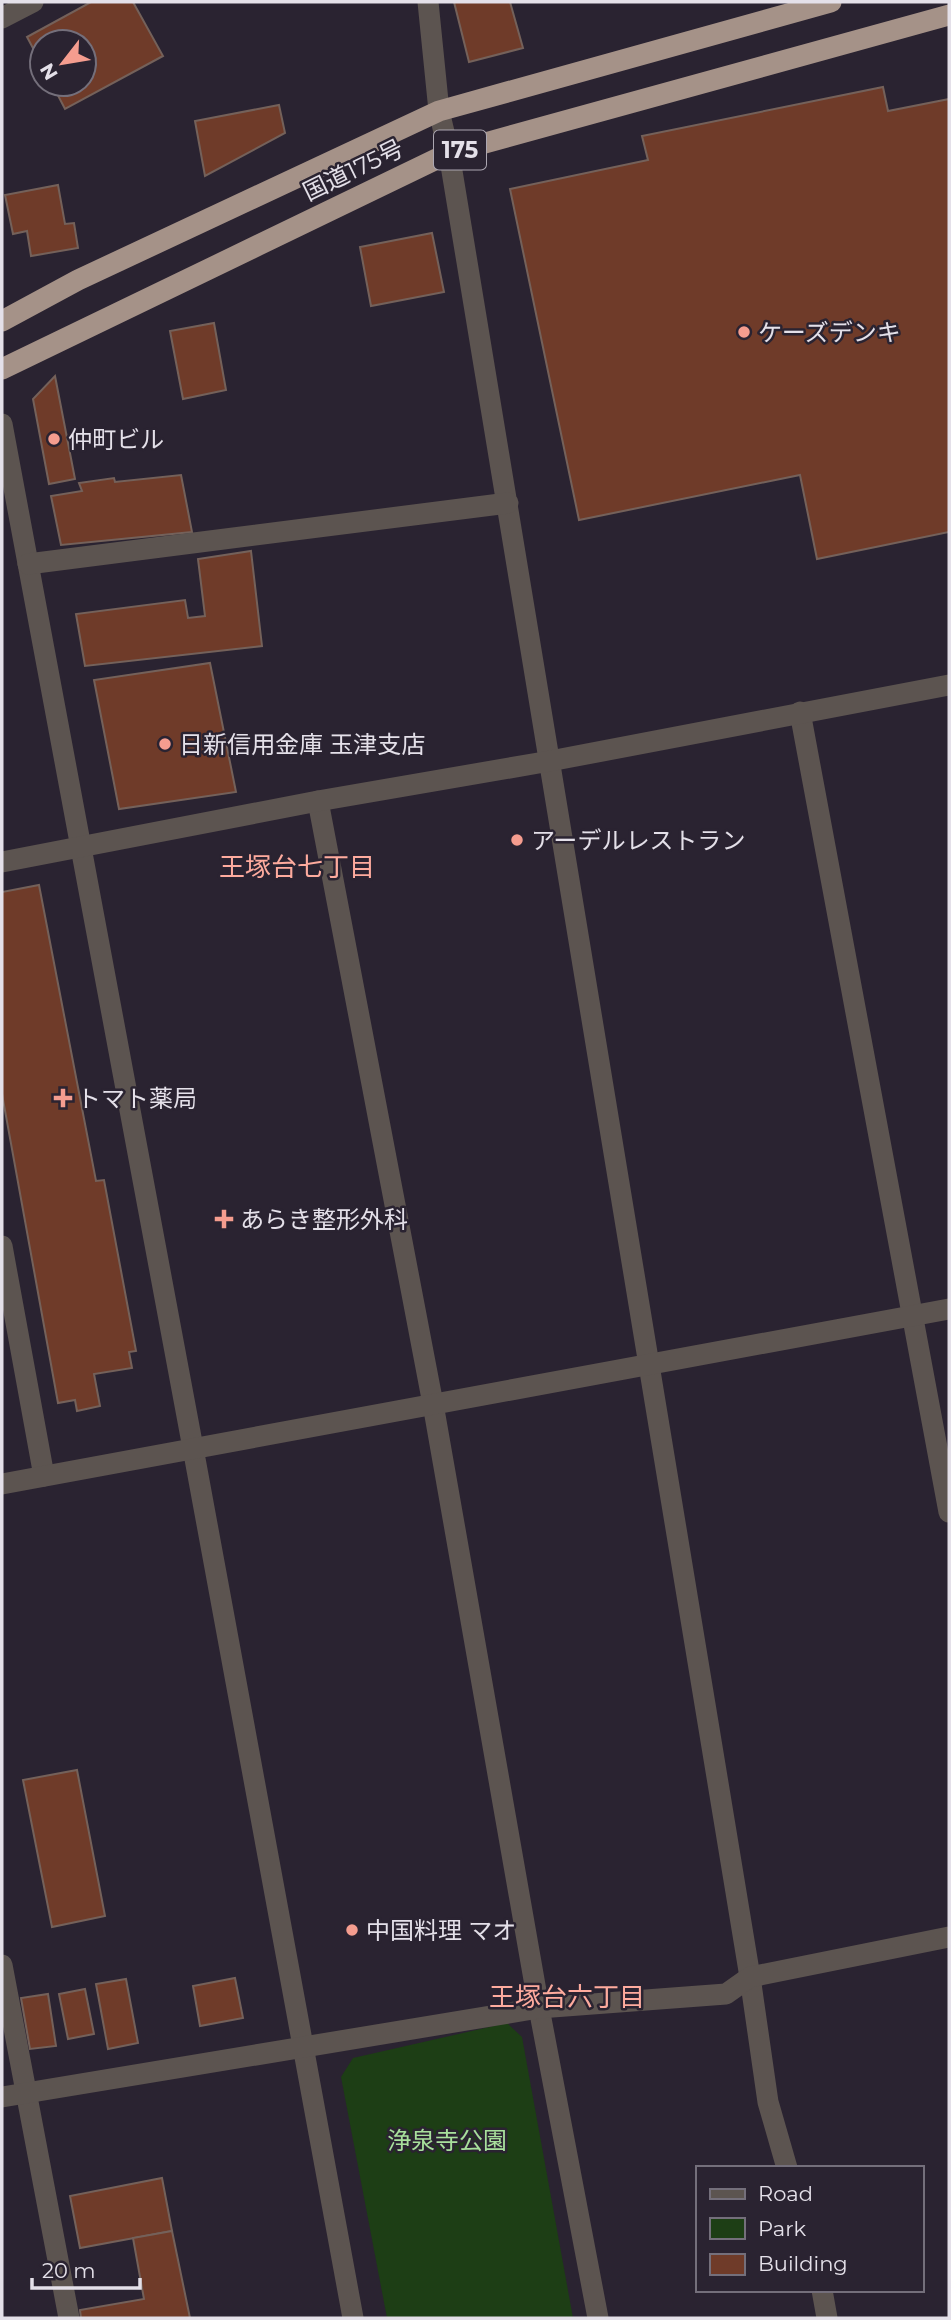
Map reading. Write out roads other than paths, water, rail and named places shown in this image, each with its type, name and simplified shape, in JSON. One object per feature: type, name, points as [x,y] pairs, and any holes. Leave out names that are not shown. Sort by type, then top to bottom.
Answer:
[{"type":"highway","name":"国道175号","points":[[2,321],[78,280],[439,111],[831,2]]},
{"type":"highway","name":"国道175号","points":[[2,369],[449,153],[949,15]]},
{"type":"street","points":[[2,18],[33,2]]},
{"type":"street","points":[[428,2],[439,111],[449,153],[551,761],[750,1977],[768,2102],[786,2166]]},
{"type":"street","points":[[2,424],[353,2318]]},
{"type":"street","points":[[28,564],[508,503]]},
{"type":"street","points":[[2,862],[949,685]]},
{"type":"street","points":[[800,712],[949,1512]]},
{"type":"street","points":[[318,801],[433,1404],[539,2008],[598,2318]]},
{"type":"street","points":[[2,1247],[44,1476]]},
{"type":"street","points":[[2,1484],[949,1309]]},
{"type":"street","points":[[2,2097],[539,2008],[726,1994],[750,1977],[949,1937]]},
{"type":"street","points":[[2,1965],[69,2318]]},
{"type":"street","points":[[822,2292],[827,2318]]},
{"type":"place","name":"ケーズデンキ","points":[[744,332]]},
{"type":"place","name":"仲町ビル","points":[[54,439]]},
{"type":"place","name":"日新信用金庫 玉津支店","points":[[165,744]]},
{"type":"place","name":"アーデルレストラン","points":[[517,840]]},
{"type":"place","name":"トマト薬局","points":[[63,1098]]},
{"type":"place","name":"あらき整形外科","points":[[224,1219]]},
{"type":"place","name":"中国料理 マオ","points":[[352,1930]]},
{"type":"district","name":"王塚台七丁目","points":[[297,867]]},
{"type":"district","name":"王塚台六丁目","points":[[567,1997]]},
{"type":"park label","name":"浄泉寺公園","points":[[447,2140]]}]
